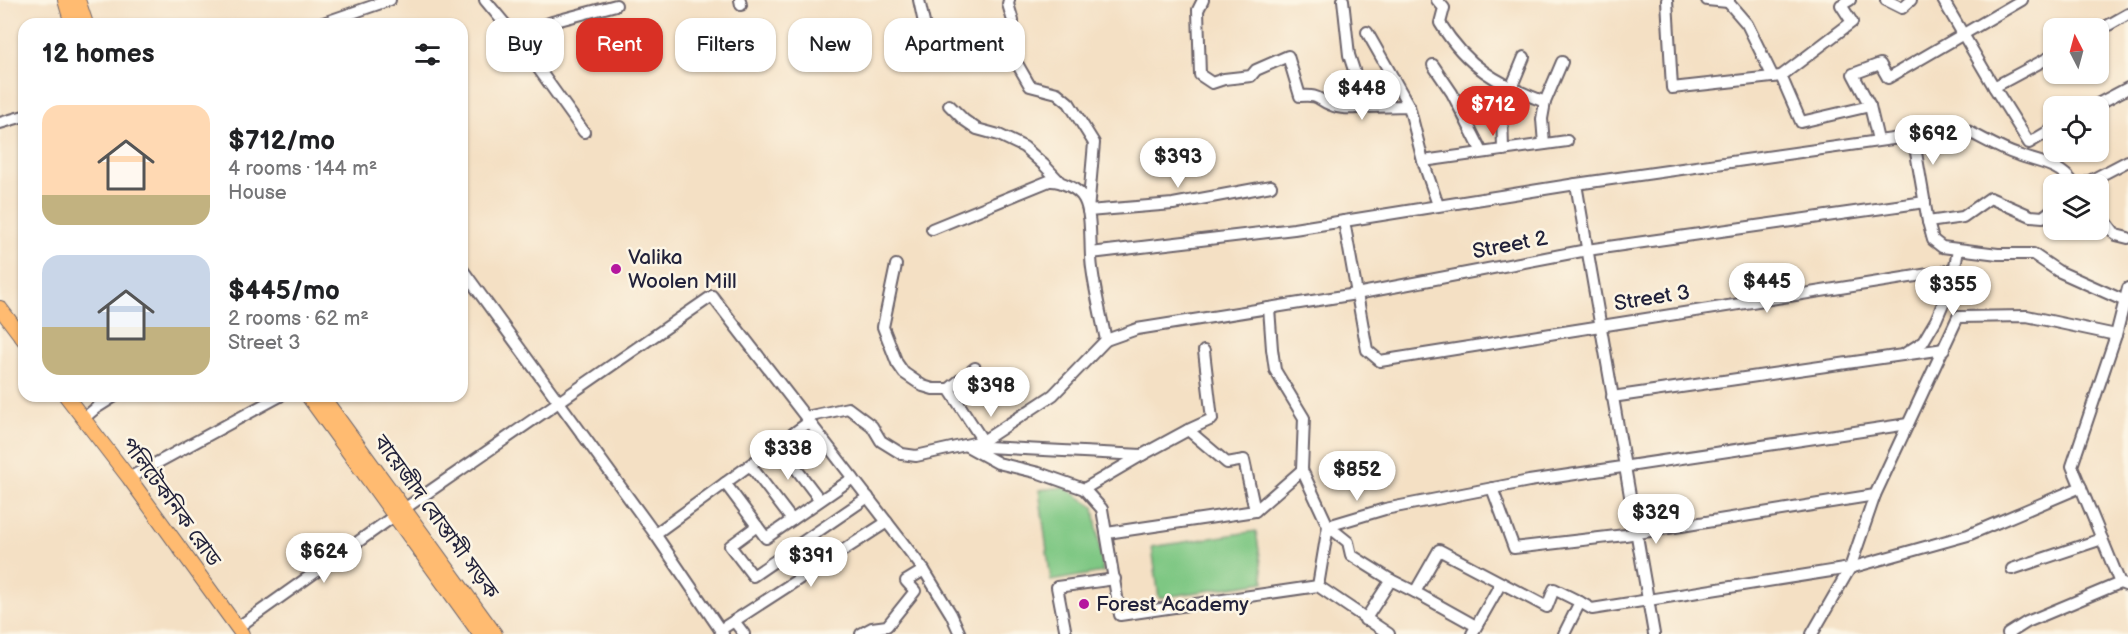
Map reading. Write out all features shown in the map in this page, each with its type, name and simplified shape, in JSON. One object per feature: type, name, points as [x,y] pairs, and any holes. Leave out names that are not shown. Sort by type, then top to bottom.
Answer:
[{"type":"main road","points":[[64,0],[70,18]]},
{"type":"main road","points":[[78,0],[84,18]]},
{"type":"main road","points":[[0,308],[18,332]]},
{"type":"main road","name":"পলিটেকনিক রোড","points":[[70,402],[129,477],[240,631]]},
{"type":"main road","name":"বায়েজীদ বোস্তামী সড়ক","points":[[313,402],[495,634]]},
{"type":"main road","name":"বায়েজীদ বোস্তামী সড়ক","points":[[326,402],[480,634]]},
{"type":"street","points":[[335,18],[375,2],[390,0]]},
{"type":"street","points":[[485,0],[500,18]]},
{"type":"street","points":[[919,0],[923,18]]},
{"type":"street","points":[[655,534],[778,445],[808,420],[848,408],[872,426],[881,441],[902,454],[916,456],[982,441],[1053,395],[1106,340],[1090,253],[1088,211],[1094,144],[1069,103],[1057,93],[1030,86],[1015,60],[1012,43],[1013,21],[1009,0]]},
{"type":"street","points":[[1203,0],[1198,10],[1200,75],[1212,83],[1224,79],[1251,76],[1256,70],[1288,56],[1300,96],[1317,95],[1330,105],[1343,108],[1409,106]]},
{"type":"street","points":[[1343,0],[1348,55],[1366,107]]},
{"type":"street","points":[[1437,0],[1444,8],[1440,23],[1450,39],[1481,71],[1511,89],[1545,102]]},
{"type":"street","points":[[1667,0],[1672,88],[1777,77],[1852,22],[1842,2]]},
{"type":"street","points":[[1707,0],[1729,1],[1747,24],[1801,122],[1870,106]]},
{"type":"street","points":[[1886,0],[1902,8],[1911,0]]},
{"type":"street","points":[[1943,0],[1994,87],[2042,161]]},
{"type":"street","points":[[1878,140],[1870,106],[1853,74],[1880,64],[1888,78],[2022,0]]},
{"type":"street","points":[[564,19],[616,5]]},
{"type":"street","points":[[2109,25],[2128,14]]},
{"type":"street","points":[[1367,32],[1409,106],[1423,161],[1438,205]]},
{"type":"street","points":[[1503,150],[1502,110],[1524,57]]},
{"type":"street","points":[[1994,87],[2043,61]]},
{"type":"street","points":[[1544,144],[1542,119],[1545,102],[1562,62]]},
{"type":"street","points":[[1432,65],[1452,93],[1482,152]]},
{"type":"street","points":[[541,72],[584,132]]},
{"type":"street","points":[[2109,98],[2128,88]]},
{"type":"street","points":[[949,105],[977,129],[999,135],[1024,147],[1059,181],[1080,193],[1088,211]]},
{"type":"street","points":[[0,123],[18,118]]},
{"type":"street","points":[[1090,253],[1294,229],[1576,184],[1963,129],[2017,155],[2042,161],[2065,174]]},
{"type":"street","points":[[1913,135],[1933,240],[1942,247],[1958,250],[2033,254],[2058,272],[2125,301]]},
{"type":"street","points":[[2029,143],[2043,135]]},
{"type":"street","points":[[1423,161],[1567,141]]},
{"type":"street","points":[[2104,174],[2128,161]]},
{"type":"street","points":[[932,229],[1049,181],[1059,181]]},
{"type":"street","points":[[1576,184],[1654,634]]},
{"type":"street","points":[[1088,211],[1173,204],[1271,186]]},
{"type":"street","points":[[1928,222],[1963,217],[1990,198],[2031,216],[2043,217]]},
{"type":"street","name":"Street 2","points":[[1106,340],[1137,329],[1356,294],[1587,250],[1925,202]]},
{"type":"street","points":[[1344,220],[1356,294]]},
{"type":"street","points":[[2109,226],[2116,235],[2128,238]]},
{"type":"street","points":[[1904,355],[1923,342],[1936,320],[1952,283],[1958,250]]},
{"type":"street","points":[[896,265],[883,327],[897,363],[904,373],[923,386],[933,389],[949,389],[975,368]]},
{"type":"street","name":"Street 3","points":[[1356,294],[1367,350],[1380,361],[1954,270]]},
{"type":"street","points":[[468,277],[655,534],[722,632],[734,621],[887,522]]},
{"type":"street","points":[[2008,634],[2027,622],[2124,584],[2102,539],[2072,466],[2116,335],[2128,288]]},
{"type":"street","points":[[240,631],[399,513],[712,296],[924,570],[951,614],[960,634]]},
{"type":"street","points":[[1269,308],[1275,370],[1304,418],[1302,470],[1328,526],[1348,542],[1351,555],[1474,630],[1501,583]]},
{"type":"street","points":[[1812,634],[1850,568],[1875,495],[1958,317],[2026,316],[2116,335]]},
{"type":"street","points":[[1612,397],[1944,349]]},
{"type":"street","points":[[1084,489],[1142,455],[1212,419],[1204,351]]},
{"type":"street","points":[[949,389],[982,441]]},
{"type":"street","points":[[83,419],[106,402]]},
{"type":"street","points":[[129,477],[269,402]]},
{"type":"street","points":[[1328,526],[1385,509],[1492,488],[1908,424]]},
{"type":"street","points":[[1188,430],[1227,463],[1244,460],[1255,511]]},
{"type":"street","points":[[778,445],[820,500]]},
{"type":"street","points":[[1142,455],[967,446],[998,463],[1039,473],[1084,489],[1102,509],[1120,615],[1318,586],[1365,620],[1389,634]]},
{"type":"street","points":[[750,465],[792,520]]},
{"type":"street","points":[[1107,533],[1255,511],[1302,470]]},
{"type":"street","points":[[725,483],[766,538],[853,478]]},
{"type":"street","points":[[1414,592],[1439,550],[1547,607],[1554,589],[1592,609],[1850,568],[1968,535],[2081,487]]},
{"type":"street","points":[[1492,488],[1514,548],[1636,533],[1875,495]]},
{"type":"street","points":[[757,526],[730,546],[753,576],[868,497]]},
{"type":"street","points":[[1318,586],[1328,526]]},
{"type":"street","points":[[2012,569],[2102,539]]},
{"type":"street","points":[[861,634],[872,628],[887,626],[915,591],[906,581],[924,570]]},
{"type":"street","points":[[1066,634],[1057,587],[1115,579]]},
{"type":"street","points":[[1365,620],[1391,580]]},
{"type":"street","points":[[1564,634],[1580,602]]},
{"type":"street","points":[[734,621],[744,634]]},
{"type":"green space","points":[[1064,487],[1094,507],[1103,572],[1051,581],[1039,490]]},
{"type":"green space","points":[[1256,531],[1264,582],[1159,598],[1152,547]]},
{"type":"place","name":"Valika Woolen Mill","points":[[616,269]]},
{"type":"place","name":"Forest Academy","points":[[1084,604]]}]
